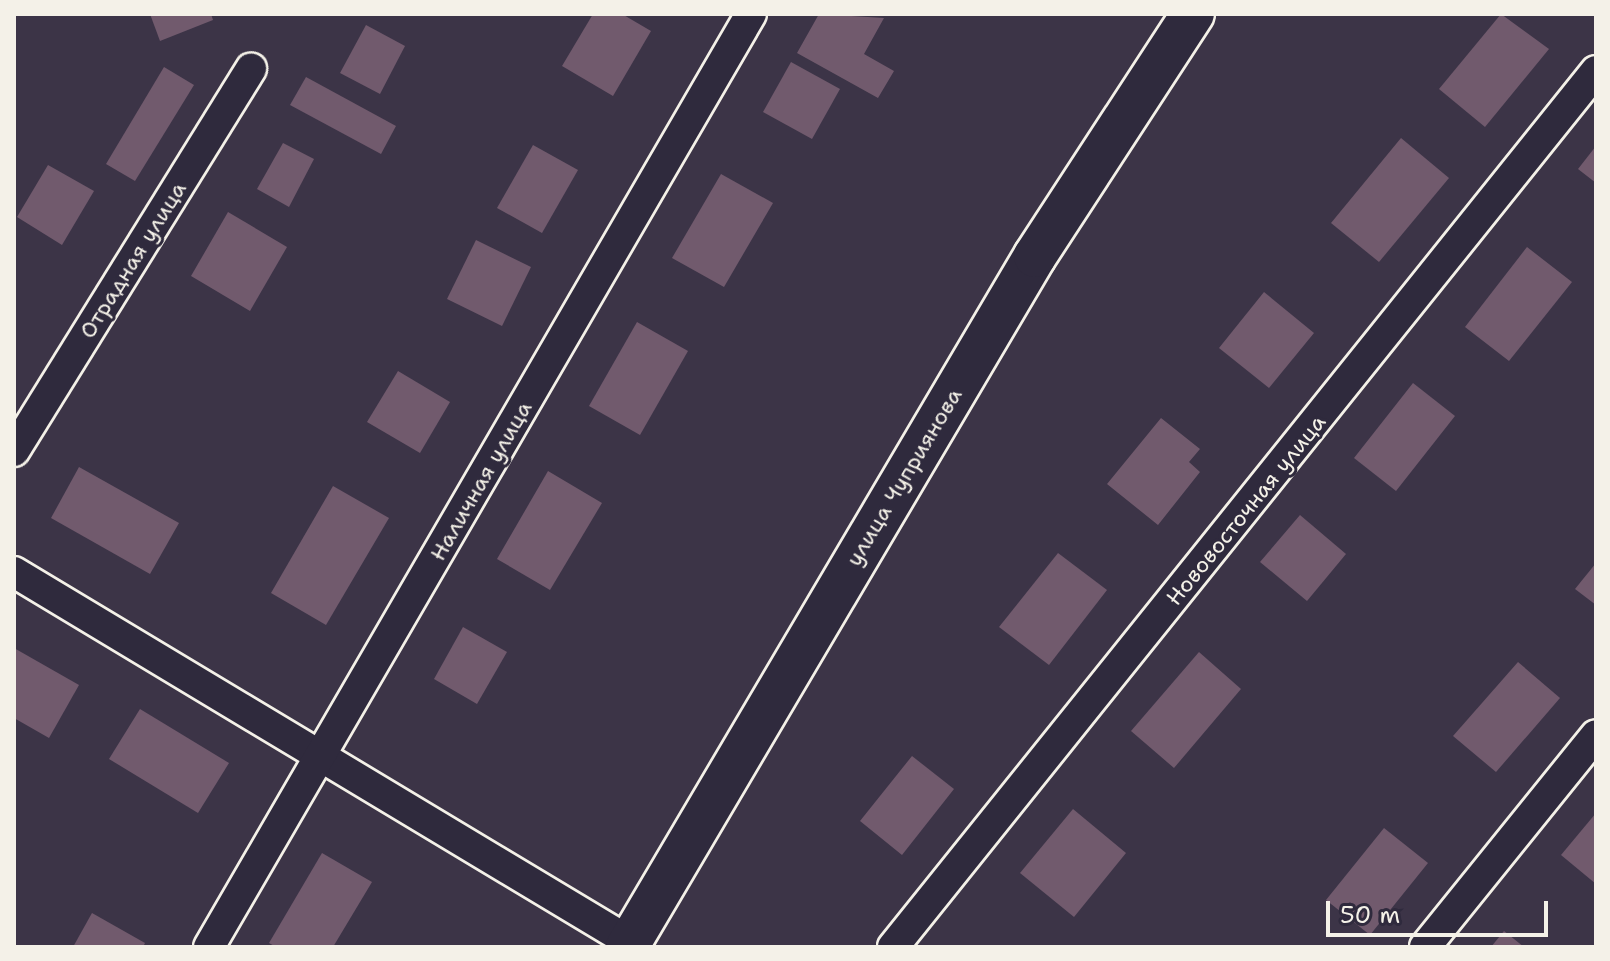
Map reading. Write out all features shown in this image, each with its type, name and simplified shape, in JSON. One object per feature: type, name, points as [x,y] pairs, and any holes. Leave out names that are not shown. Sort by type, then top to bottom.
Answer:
[{"type":"street","name":"Наличная улица","points":[[209,947],[751,14]]},
{"type":"street","name":"улица Чуприянова","points":[[629,944],[1035,256],[1193,14]]},
{"type":"street","name":"Отрадная улица","points":[[14,451],[251,69]]},
{"type":"street","name":"Нововосточная улица","points":[[893,947],[1596,71]]},
{"type":"street","points":[[14,572],[629,944]]},
{"type":"street","points":[[1425,947],[1596,735]]},
{"type":"building","points":[[150,14],[211,14],[213,20],[160,41]]},
{"type":"building","points":[[593,14],[622,14],[651,31],[613,96],[562,66]]},
{"type":"building","points":[[819,14],[884,18],[864,54],[894,71],[878,98],[797,53]]},
{"type":"building","points":[[1501,14],[1549,49],[1485,127],[1439,89]]},
{"type":"building","points":[[366,25],[405,46],[380,94],[340,73]]},
{"type":"building","points":[[791,62],[840,89],[812,139],[763,112]]},
{"type":"building","points":[[164,67],[194,85],[135,181],[106,164]]},
{"type":"building","points":[[306,77],[396,126],[381,154],[290,105]]},
{"type":"building","points":[[1401,138],[1449,178],[1379,262],[1331,223]]},
{"type":"building","points":[[283,143],[314,159],[289,207],[257,189]]},
{"type":"building","points":[[533,145],[578,170],[542,233],[497,208]]},
{"type":"building","points":[[1596,146],[1596,183],[1578,169]]},
{"type":"building","points":[[48,165],[94,191],[62,245],[17,217]]},
{"type":"building","points":[[721,174],[773,203],[724,287],[672,258]]},
{"type":"building","points":[[228,212],[287,247],[250,311],[191,276]]},
{"type":"building","points":[[476,240],[531,267],[502,326],[447,299]]},
{"type":"building","points":[[1527,247],[1572,282],[1509,361],[1465,327]]},
{"type":"building","points":[[1264,292],[1314,333],[1269,388],[1219,348]]},
{"type":"building","points":[[637,322],[688,351],[640,435],[589,406]]},
{"type":"building","points":[[398,371],[450,402],[420,453],[367,422]]},
{"type":"building","points":[[1413,383],[1455,416],[1396,491],[1354,458]]},
{"type":"building","points":[[1161,418],[1200,449],[1189,462],[1200,472],[1158,525],[1107,484]]},
{"type":"building","points":[[79,467],[179,523],[150,574],[51,518]]},
{"type":"building","points":[[548,471],[602,503],[550,590],[497,559]]},
{"type":"building","points":[[333,486],[389,518],[326,625],[271,593]]},
{"type":"building","points":[[1300,515],[1346,554],[1307,601],[1260,562]]},
{"type":"building","points":[[1058,553],[1107,590],[1049,665],[999,627]]},
{"type":"building","points":[[1596,563],[1596,605],[1575,589]]},
{"type":"building","points":[[463,627],[507,652],[477,704],[434,679]]},
{"type":"building","points":[[14,648],[79,685],[49,738],[14,718]]},
{"type":"building","points":[[1199,652],[1241,689],[1174,768],[1131,731]]},
{"type":"building","points":[[1518,662],[1560,698],[1496,772],[1453,736]]},
{"type":"building","points":[[140,709],[229,763],[198,813],[109,759]]},
{"type":"building","points":[[912,756],[954,789],[902,855],[860,821]]},
{"type":"building","points":[[1073,809],[1126,853],[1074,917],[1020,873]]},
{"type":"building","points":[[1596,813],[1596,884],[1561,855]]},
{"type":"building","points":[[1384,828],[1428,863],[1370,935],[1326,900]]},
{"type":"building","points":[[322,853],[372,882],[333,947],[276,947],[269,943]]},
{"type":"building","points":[[92,913],[145,943],[143,947],[73,947]]},
{"type":"building","points":[[1504,931],[1524,947],[1491,947]]}]
